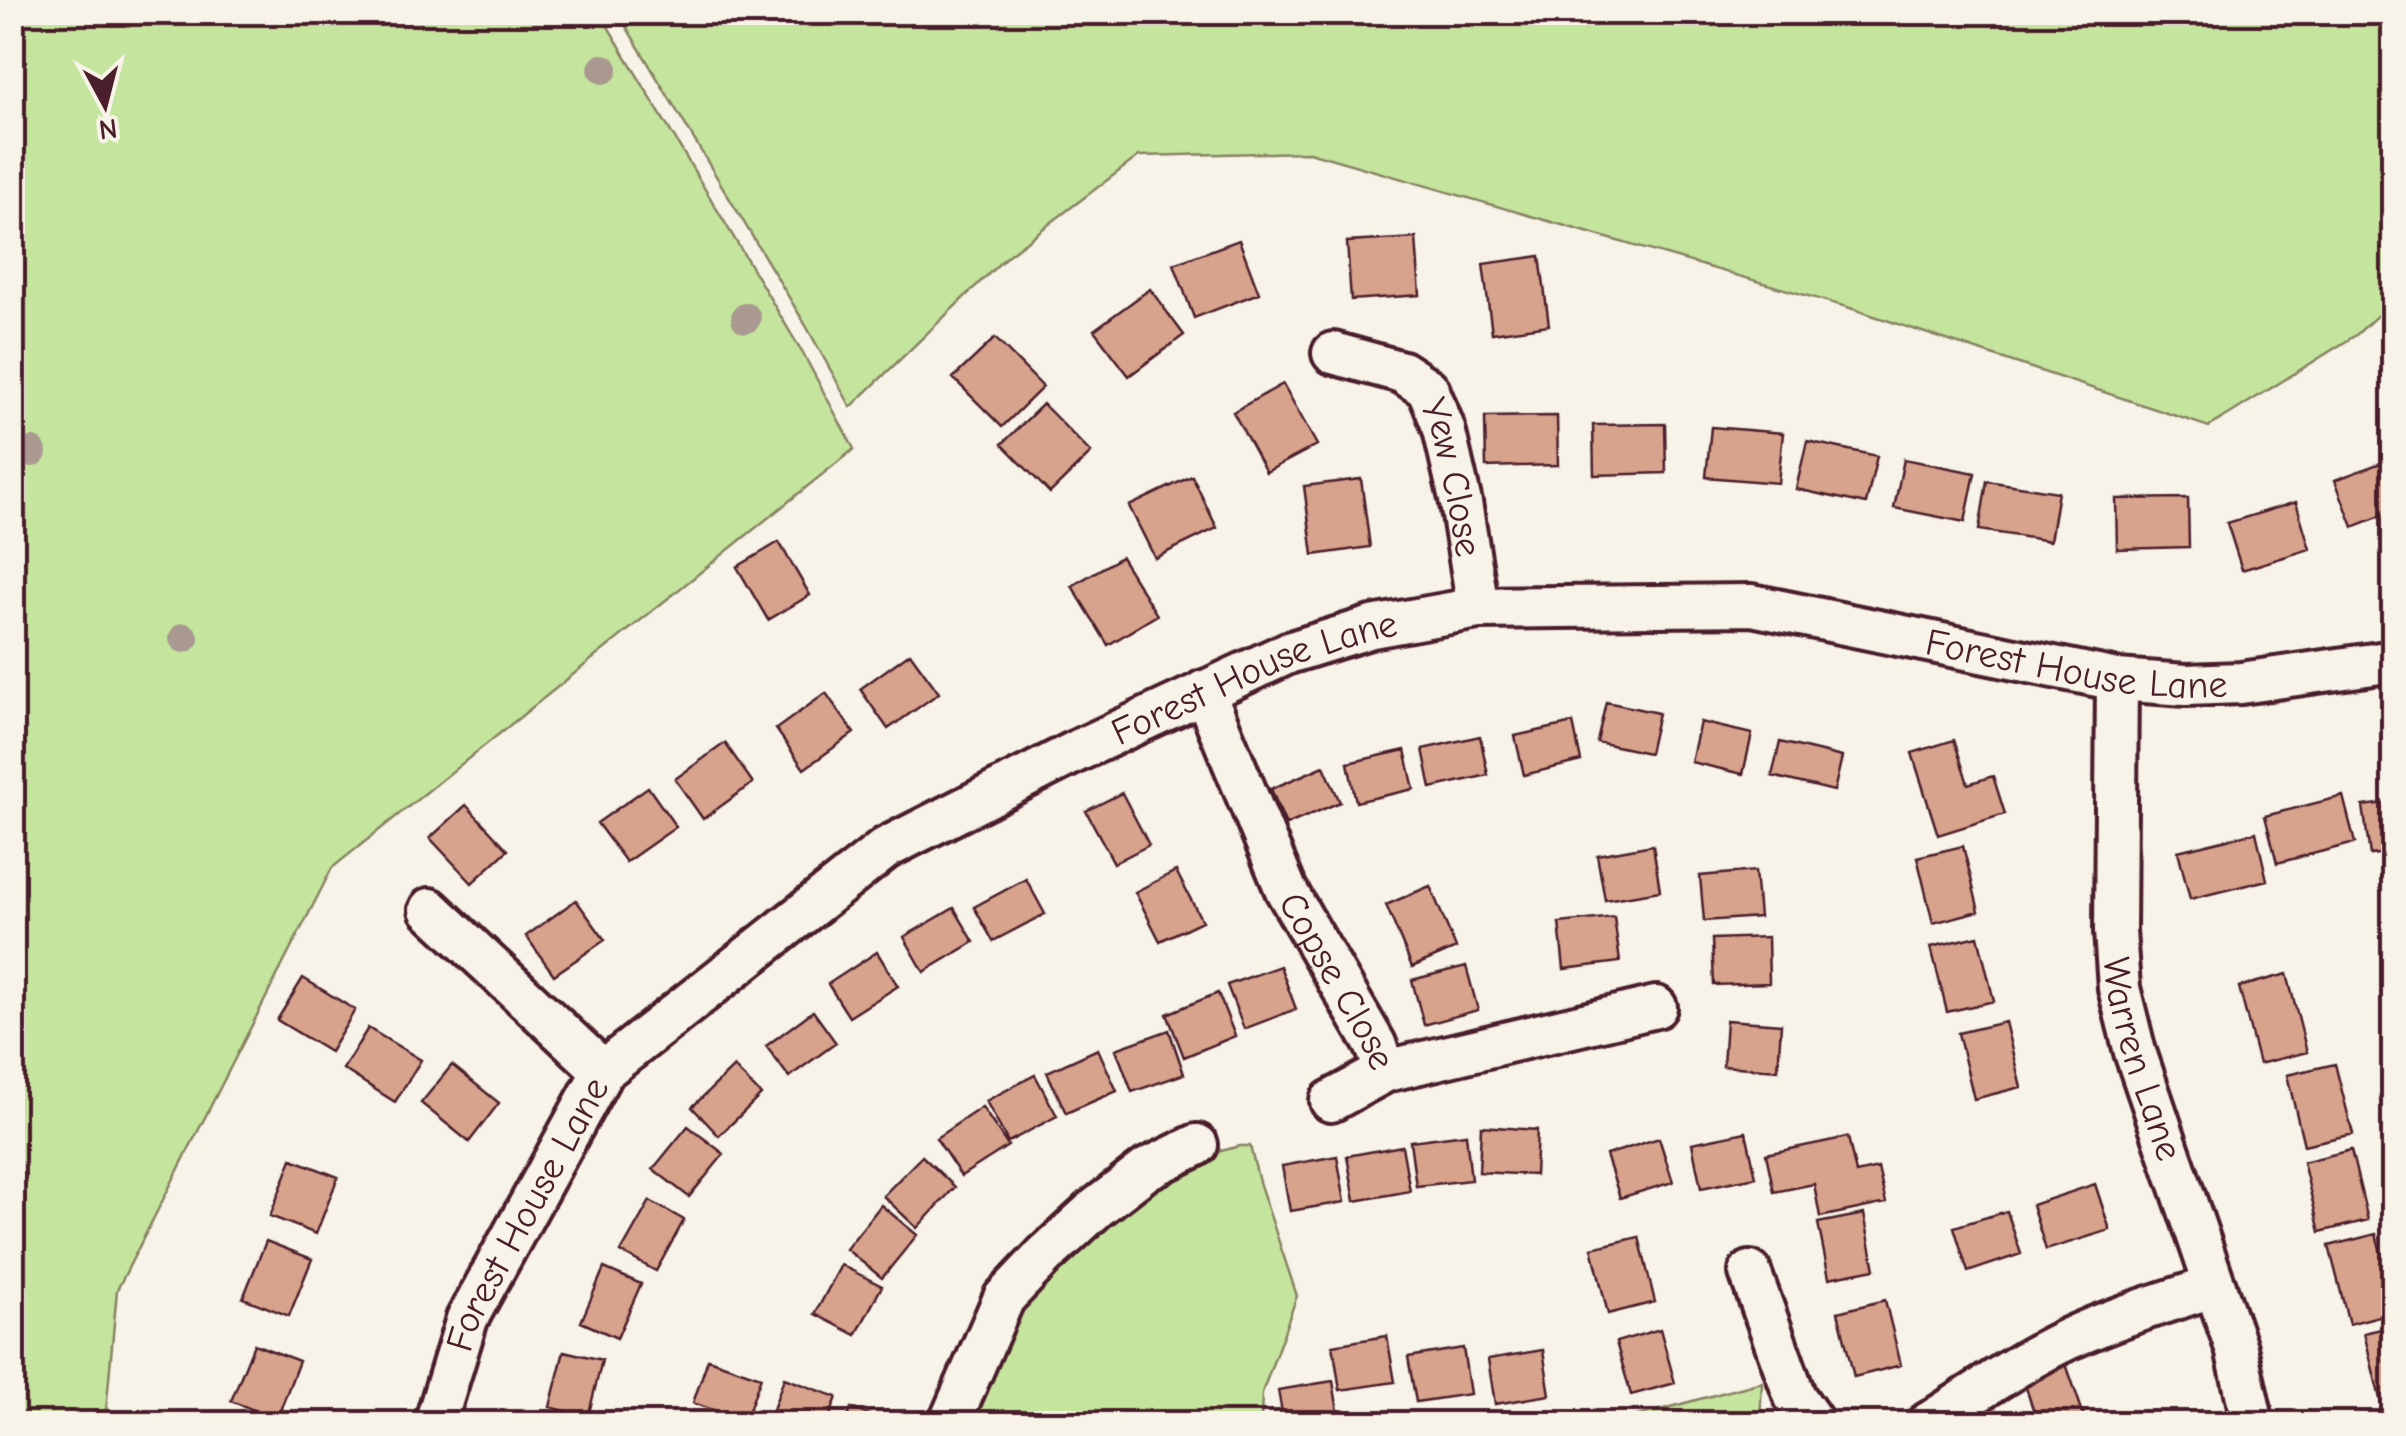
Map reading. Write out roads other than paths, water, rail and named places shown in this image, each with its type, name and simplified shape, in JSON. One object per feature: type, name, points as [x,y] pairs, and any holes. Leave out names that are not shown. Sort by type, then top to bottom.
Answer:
[{"type":"street","name":"Yew Close","points":[[1333,353],[1402,372],[1428,390],[1444,429],[1478,608]]},
{"type":"street","name":"Forest House Lane","points":[[436,1423],[467,1319],[603,1071],[886,848],[1204,690],[1288,653],[1372,627],[1478,608],[1752,606],[2117,680],[2241,683],[2394,661]]},
{"type":"street","name":"Warren Lane","points":[[2117,680],[2115,930],[2119,988],[2135,1052],[2236,1348],[2253,1424]]},
{"type":"street","name":"Copse Close","points":[[1204,690],[1286,890],[1375,1044],[1386,1072],[1656,1007]]},
{"type":"street","points":[[430,909],[603,1071]]},
{"type":"street","points":[[1332,1102],[1386,1072]]},
{"type":"street","points":[[949,1424],[1004,1298],[1096,1208],[1147,1169],[1198,1145]]},
{"type":"street","points":[[1750,1272],[1795,1397],[1814,1424]]},
{"type":"street","points":[[1927,1424],[2067,1340],[2116,1318],[2215,1286]]}]
